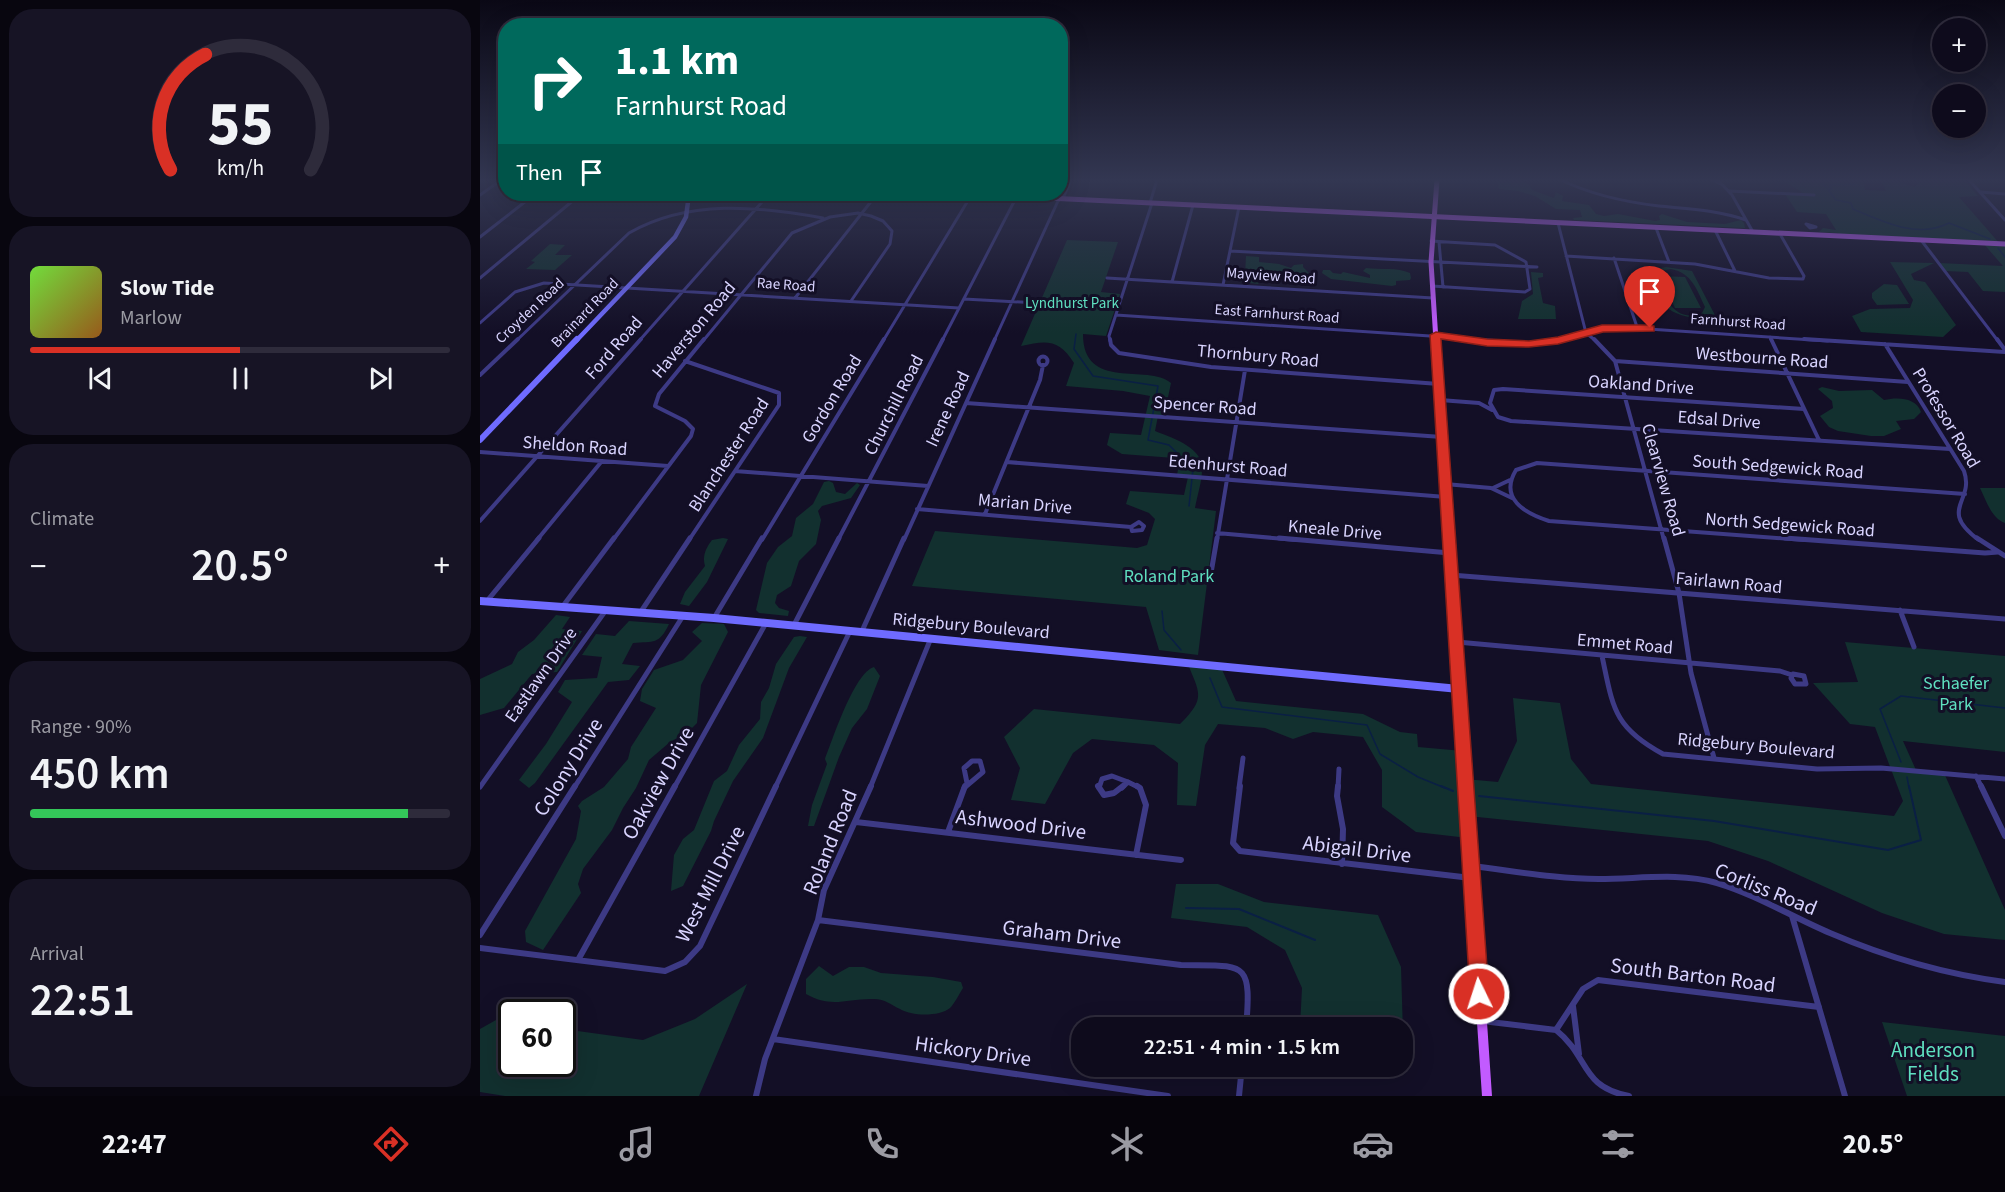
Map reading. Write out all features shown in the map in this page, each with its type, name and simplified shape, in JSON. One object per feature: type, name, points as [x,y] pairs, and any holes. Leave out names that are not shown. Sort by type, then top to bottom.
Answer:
[{"type":"main road","points":[[1435,231],[1435,262],[1432,286],[1487,1096]]},
{"type":"main road","points":[[1737,231],[2005,244]]},
{"type":"street","points":[[480,278],[536,231]]},
{"type":"street","name":"Croyden Road","points":[[480,375],[633,231]]},
{"type":"street","name":"Brainard Road","points":[[480,440],[679,231]]},
{"type":"street","name":"Ford Road","points":[[480,521],[735,231]]},
{"type":"street","name":"Haverston Road","points":[[564,606],[691,436],[693,429],[684,419],[660,411],[655,406],[659,393],[796,231]]},
{"type":"street","points":[[795,297],[846,231]]},
{"type":"street","points":[[851,301],[892,238],[892,231]]},
{"type":"street","name":"Gordon Road","points":[[714,618],[949,231]]},
{"type":"street","name":"Churchill Road","points":[[794,625],[999,231]]},
{"type":"street","name":"Irene Road","points":[[862,631],[1045,231]]},
{"type":"street","points":[[1116,315],[1143,231]]},
{"type":"street","points":[[1172,282],[1186,231]]},
{"type":"street","points":[[1223,285],[1234,231]]},
{"type":"street","points":[[1560,231],[1586,333]]},
{"type":"street","points":[[1657,231],[1669,262]]},
{"type":"street","points":[[1716,231],[1735,271]]},
{"type":"street","points":[[1815,231],[1817,236]]},
{"type":"street","points":[[1566,255],[1669,262],[1769,278],[1795,280],[1804,277],[1780,234]]},
{"type":"street","points":[[1921,240],[2005,351]]},
{"type":"street","points":[[1432,286],[1525,292],[1530,290],[1527,267],[1523,259],[1495,245],[1435,242]]},
{"type":"street","points":[[1230,251],[1537,267]]},
{"type":"street","points":[[1614,258],[1636,327]]},
{"type":"street","points":[[1435,262],[1443,286]]},
{"type":"street","name":"Mayview Road","points":[[1107,278],[1433,298]]},
{"type":"street","name":"Rae Road","points":[[480,323],[512,295],[544,283],[959,308]]},
{"type":"street","points":[[964,298],[1038,303]]},
{"type":"street","name":"East Farnhurst Road","points":[[1116,315],[1436,335]]},
{"type":"street","name":"Thornbury Road","points":[[1116,315],[1109,341],[1119,353],[1211,367],[1439,384]]},
{"type":"street","name":"Farnhurst Road","points":[[1436,335],[1487,342],[1529,344],[1558,340],[1602,329],[1636,327],[2005,351]]},
{"type":"street","name":"Clearview Road","points":[[1586,333],[1603,346],[1615,361],[1679,592],[1690,663],[1714,758]]},
{"type":"street","points":[[1770,337],[1819,440]]},
{"type":"street","name":"Professor Road","points":[[1885,344],[1968,480],[1957,513],[1961,522],[1969,532],[2005,556]]},
{"type":"street","name":"Blanchester Road","points":[[640,613],[779,405],[779,393],[685,361]]},
{"type":"street","name":"Westbourne Road","points":[[1615,361],[1908,382]]},
{"type":"street","points":[[985,514],[1029,406],[1043,365]]},
{"type":"street","points":[[1211,573],[1245,370]]},
{"type":"street","name":"Oakland Drive","points":[[1479,403],[1490,398],[1494,390],[1503,389],[1804,409]]},
{"type":"street","points":[[1490,398],[1492,409]]},
{"type":"street","points":[[1440,400],[1479,403]]},
{"type":"street","name":"Spencer Road","points":[[966,403],[1442,437]]},
{"type":"street","name":"Edsal Drive","points":[[1479,403],[1492,409],[1498,417],[1511,421],[1950,449]]},
{"type":"street","name":"Sheldon Road","points":[[480,452],[668,466]]},
{"type":"street","points":[[483,601],[602,461]]},
{"type":"street","name":"Edenhurst Road","points":[[1007,462],[1446,497]]},
{"type":"street","name":"South Sedgewick Road","points":[[1491,488],[1510,480],[1516,470],[1537,463],[1965,494]]},
{"type":"street","points":[[735,471],[928,486]]},
{"type":"street","points":[[1510,480],[1509,489],[1513,500]]},
{"type":"street","points":[[1445,484],[1491,488]]},
{"type":"street","name":"North Sedgewick Road","points":[[1491,488],[1513,500],[1533,516],[1549,521],[1985,553],[1998,552]]},
{"type":"street","name":"Marian Drive","points":[[917,509],[1131,527]]},
{"type":"street","name":"Kneale Drive","points":[[1217,533],[1450,553]]},
{"type":"street","name":"Fairlawn Road","points":[[1451,575],[2005,619]]},
{"type":"street","name":"Ridgebury Boulevard","points":[[483,601],[862,631],[1459,689]]},
{"type":"street","name":"Eastlawn Drive","points":[[480,788],[606,610]]},
{"type":"street","points":[[1900,610],[1914,647]]},
{"type":"street","name":"Colony Drive","points":[[480,935],[683,616]]},
{"type":"street","name":"Oakview Drive","points":[[578,960],[766,623]]},
{"type":"street","name":"West Mill Drive","points":[[480,948],[664,971],[678,967],[694,955],[766,810],[850,631]]},
{"type":"street","name":"Roland Road","points":[[756,1096],[772,1039],[818,921],[824,890],[856,822],[931,638]]},
{"type":"street","name":"Emmet Road","points":[[1456,642],[1780,671],[1792,675]]},
{"type":"street","name":"Ridgebury Boulevard","points":[[1602,656],[1616,715],[1631,735],[1643,744],[1663,753],[1817,769],[1881,768],[2005,779]]},
{"type":"street","name":"Abigail Drive","points":[[1243,758],[1233,843],[1240,851],[1471,878]]},
{"type":"street","points":[[1339,769],[1337,796],[1343,830],[1342,864]]},
{"type":"street","points":[[1128,782],[1114,794],[1109,795],[1104,795],[1098,787],[1102,779],[1112,776],[1128,782],[1140,788],[1146,805],[1136,855]]},
{"type":"street","points":[[1976,776],[2005,836]]},
{"type":"street","points":[[948,832],[967,783]]},
{"type":"street","name":"Ashwood Drive","points":[[856,822],[1181,860]]},
{"type":"street","name":"Corliss Road","points":[[1470,866],[1599,879],[1656,875],[1685,877],[1716,883],[1750,895],[1832,934],[1917,964],[1950,973],[2005,982]]},
{"type":"street","points":[[1792,916],[1845,1096]]},
{"type":"street","name":"Graham Drive","points":[[818,921],[1181,965],[1238,966],[1247,974],[1250,987],[1247,1017]]},
{"type":"street","name":"South Barton Road","points":[[1556,1030],[1566,1021],[1573,1003],[1588,983],[1598,980],[1819,1006]]},
{"type":"street","points":[[1573,1003],[1580,1059]]},
{"type":"street","points":[[1482,1022],[1556,1030],[1571,1044],[1590,1078],[1606,1089],[1629,1096]]},
{"type":"street","name":"Hickory Drive","points":[[772,1039],[1168,1096]]},
{"type":"street","points":[[1239,1096],[1241,1077]]},
{"type":"green space","points":[[1989,231],[2000,244],[2005,244],[2005,292],[1983,291],[1968,272],[1945,271],[1939,263],[2003,266],[1983,243],[1841,237],[1838,233],[1819,232]]},
{"type":"green space","points":[[1067,240],[1118,242],[1101,292],[1120,294],[1106,336],[1083,334],[1086,352],[1094,363],[1105,370],[1148,375],[1171,383],[1164,416],[1158,416],[1155,431],[1183,443],[1200,459],[1202,476],[1195,508],[1216,511],[1198,655],[1159,650],[1146,607],[912,586],[935,531],[1137,548],[1147,545],[1155,519],[1149,513],[1126,504],[1130,491],[1184,495],[1188,477],[1177,475],[1179,464],[1174,458],[1122,454],[1107,445],[1110,433],[1141,435],[1150,396],[1066,386],[1074,363],[1063,349],[1045,342],[1021,346]]},
{"type":"green space","points":[[550,244],[565,245],[555,255],[572,255],[555,270],[526,269],[535,262],[531,261]]},
{"type":"green space","points":[[1246,256],[1259,257],[1259,262],[1291,268],[1294,265],[1303,264],[1303,267],[1314,278],[1262,278],[1258,284],[1241,282],[1245,275]]},
{"type":"green space","points":[[1890,262],[1934,263],[1911,274],[1914,280],[1925,282],[1956,325],[1943,337],[1861,332],[1852,316],[1870,309],[1910,308],[1913,300]]},
{"type":"green space","points":[[1666,267],[1692,271],[1717,319],[1692,317],[1673,312],[1660,299],[1655,288],[1651,275],[1655,269]],"holes":[[[1671,269],[1689,278],[1696,289],[1705,307],[1702,313],[1685,315],[1678,312],[1666,300],[1656,275],[1661,271]]]},
{"type":"green space","points":[[1366,268],[1400,270],[1410,273],[1411,278],[1396,281],[1396,285],[1392,286],[1331,279],[1322,273],[1323,270],[1330,270],[1333,273],[1343,272],[1370,278],[1370,275],[1363,271]]},
{"type":"green space","points":[[1531,272],[1543,273],[1543,277],[1538,278],[1543,303],[1555,306],[1556,319],[1518,319],[1522,301],[1533,294]]},
{"type":"green space","points":[[1660,276],[1685,277],[1701,308],[1675,308]]},
{"type":"green space","points":[[1884,284],[1897,285],[1909,304],[1877,305],[1872,298],[1872,293]]},
{"type":"green space","points":[[1822,387],[1839,391],[1872,390],[1884,400],[1895,398],[1911,401],[1919,407],[1921,412],[1914,419],[1896,421],[1901,429],[1884,436],[1838,431],[1829,427],[1820,416],[1833,408],[1832,401],[1818,389]]},
{"type":"green space","points":[[824,482],[833,483],[836,492],[845,494],[857,483],[860,485],[851,498],[822,506],[818,511],[821,520],[816,544],[799,561],[791,586],[777,595],[775,603],[779,608],[789,611],[788,616],[759,613],[756,610],[767,563],[778,547],[792,536],[796,518],[813,504]]},
{"type":"green space","points":[[1980,488],[2005,488],[2005,523],[1993,513]]},
{"type":"green space","points":[[728,539],[707,582],[689,606],[680,604],[685,592],[705,566],[706,549],[712,540]]},
{"type":"green space","points":[[556,615],[570,617],[562,629],[582,631],[557,672],[532,674],[504,708],[480,715],[480,679],[512,664],[518,652],[534,640]]},
{"type":"green space","points":[[629,621],[669,624],[659,639],[633,643],[622,664],[640,666],[629,680],[608,682],[535,783],[529,788],[519,780],[546,744],[572,702],[558,692],[565,680],[597,678],[602,657],[582,655],[596,634],[615,636]]},
{"type":"green space","points":[[702,623],[724,624],[728,632],[701,685],[697,723],[649,760],[612,830],[583,869],[578,884],[581,893],[543,950],[526,942],[525,931],[576,839],[581,811],[578,806],[604,787],[628,759],[631,747],[656,708],[640,701],[642,689],[654,670],[683,660],[702,641],[692,632]]},
{"type":"green space","points":[[794,637],[807,637],[789,668],[763,738],[733,781],[683,886],[671,891],[674,855],[683,839],[694,830],[714,781],[727,771],[739,745],[760,719],[761,702],[769,688],[776,664]]},
{"type":"green space","name":"Schaefer Park","points":[[1845,642],[2005,656],[2005,752],[1903,741],[1916,770],[1944,773],[2005,910],[2005,940],[1944,934],[1882,913],[1768,861],[1708,841],[1468,816],[1468,838],[1416,832],[1382,807],[1382,770],[1363,737],[1313,732],[1293,739],[1265,728],[1218,724],[1205,745],[1196,806],[1177,805],[1178,763],[1154,745],[1092,739],[1073,753],[1045,804],[1011,800],[1020,768],[1004,737],[1034,709],[1180,724],[1194,708],[1198,695],[1187,662],[1220,665],[1236,701],[1363,714],[1400,732],[1417,734],[1418,747],[1463,751],[1465,779],[1498,782],[1517,741],[1513,698],[1560,703],[1571,759],[1591,784],[1894,816],[1903,801],[1875,727],[1850,724],[1813,683],[1858,682]]},
{"type":"green space","points":[[874,667],[880,676],[867,709],[852,728],[814,826],[808,826],[812,805],[827,764],[825,759],[839,723],[859,681],[866,672]]},
{"type":"green space","points":[[1176,884],[1218,884],[1264,902],[1378,915],[1401,967],[1403,1017],[1301,1017],[1302,988],[1285,950],[1247,927],[1171,918]]},
{"type":"green space","points":[[819,966],[833,976],[849,967],[864,967],[881,973],[933,977],[961,982],[963,988],[950,1008],[932,1014],[911,1013],[878,999],[824,1001],[806,994],[806,979]]},
{"type":"green space","points":[[747,984],[699,1096],[505,1096],[480,1092],[480,1029],[496,1020],[498,1020],[498,1077],[576,1077],[576,1031],[643,1040],[695,1019]]},
{"type":"green space","name":"Anderson Fields","points":[[1882,1022],[2005,1036],[2005,1096],[1907,1096]]},
{"type":"waterway","points":[[1970,231],[1990,239]]},
{"type":"waterway","points":[[1998,248],[2005,257]]},
{"type":"waterway","points":[[1076,334],[1074,349],[1093,376],[1158,386],[1148,440],[1169,445],[1193,469],[1189,506]]},
{"type":"waterway","points":[[1162,611],[1164,630],[1181,650]]},
{"type":"waterway","points":[[1210,678],[1222,707],[1367,725],[1380,754],[1418,777],[1445,788]]},
{"type":"waterway","points":[[1901,762],[1880,709],[1901,696],[2005,708]]},
{"type":"waterway","points":[[1907,777],[1909,788]]},
{"type":"waterway","points":[[1441,786],[1453,791]]},
{"type":"waterway","points":[[1479,796],[1714,821],[1888,850],[1921,840],[1909,786]]},
{"type":"waterway","points":[[1186,908],[1239,909],[1315,940]]},
{"type":"route","points":[[1479,994],[1436,335],[1507,344],[1529,344],[1558,340],[1602,329],[1650,328]]},
{"type":"park label","name":"Lyndhurst Park","points":[[1072,303]]},
{"type":"park label","name":"Roland Park","points":[[1169,576]]}]
